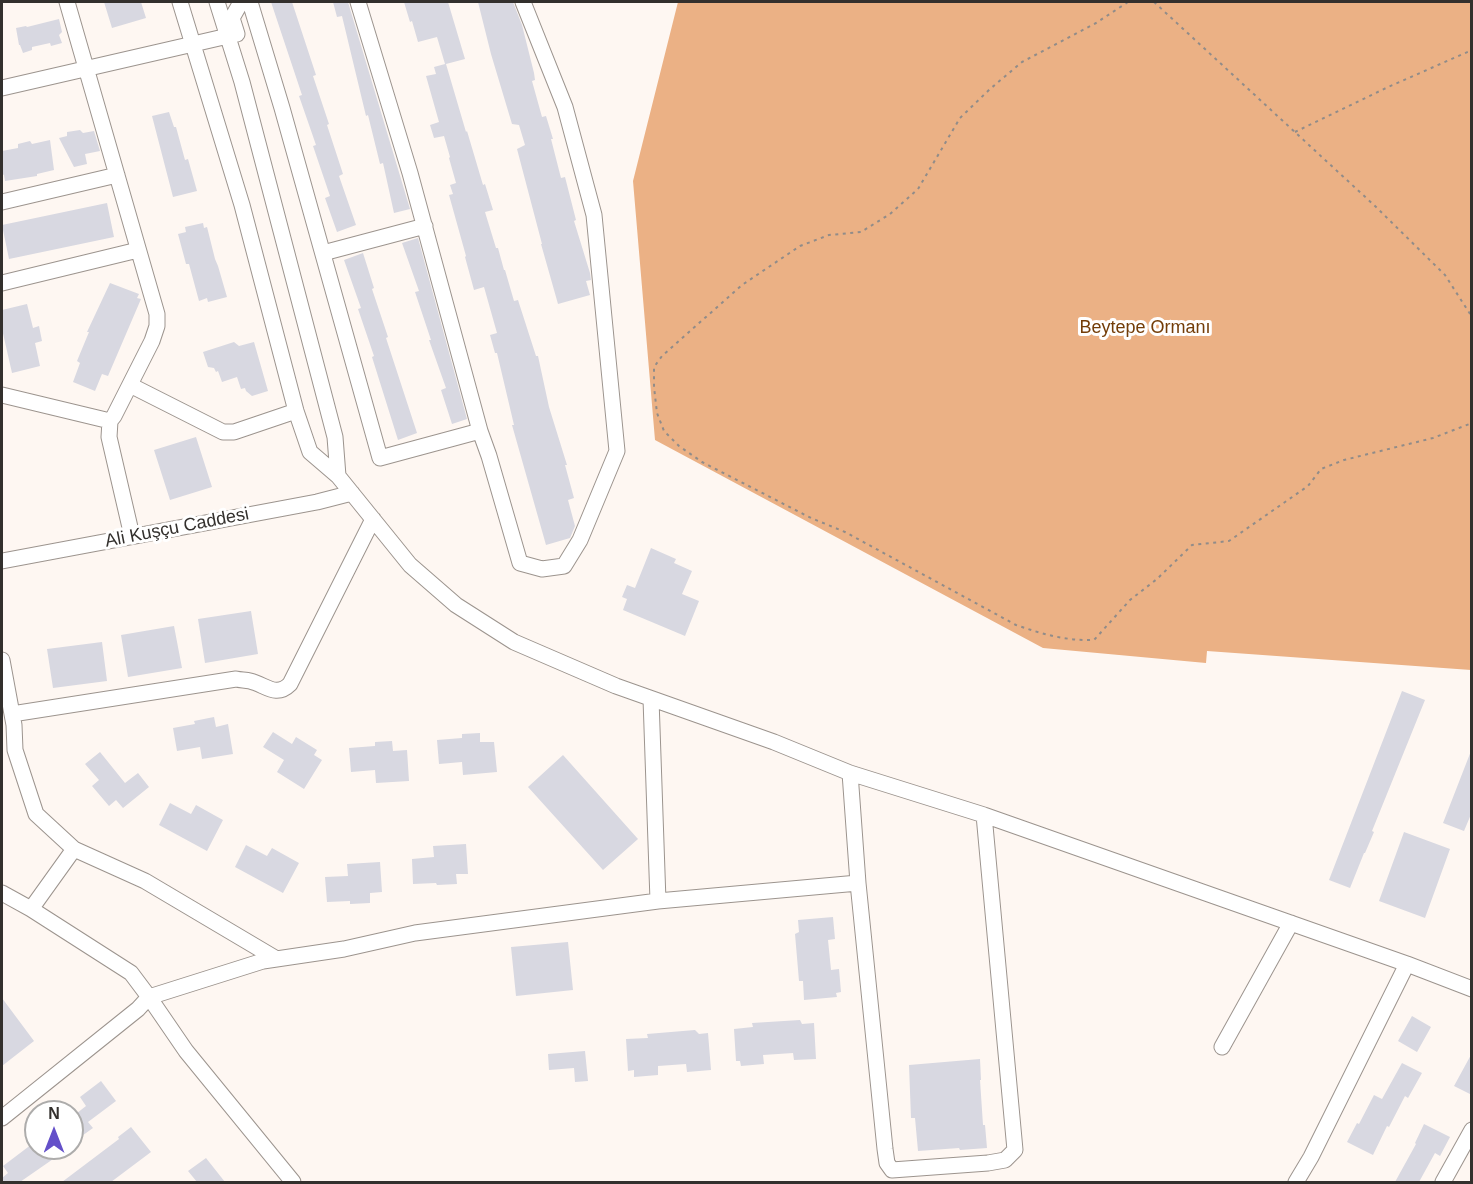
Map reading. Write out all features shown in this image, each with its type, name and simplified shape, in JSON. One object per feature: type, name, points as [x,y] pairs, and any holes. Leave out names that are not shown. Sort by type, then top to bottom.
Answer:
[{"type":"street","points":[[67,2],[157,314],[157,326],[152,341],[110,421],[109,437],[132,536]]},
{"type":"street","points":[[180,2],[242,205],[296,411],[310,452],[338,476],[410,565],[456,605],[514,642],[616,686],[774,742],[850,773],[984,815],[1472,989]]},
{"type":"street","points":[[217,2],[242,82],[335,438],[338,476]]},
{"type":"street","points":[[241,2],[232,18],[248,71],[242,82]]},
{"type":"street","points":[[250,2],[380,458],[480,431]]},
{"type":"street","points":[[358,2],[425,226],[480,431],[520,562],[542,569],[564,566],[580,540],[617,451],[594,215],[565,106],[523,2]]},
{"type":"street","points":[[2,88],[228,36]]},
{"type":"street","points":[[2,202],[117,175]]},
{"type":"street","points":[[323,253],[425,226]]},
{"type":"street","points":[[2,283],[138,250]]},
{"type":"street","points":[[130,385],[223,432],[234,432],[296,411]]},
{"type":"street","points":[[2,395],[110,421]]},
{"type":"street","name":"Ali Kuşçu Caddesi","points":[[2,561],[317,502],[352,493]]},
{"type":"street","points":[[12,714],[236,679],[250,681],[275,691],[284,690],[290,684],[373,519]]},
{"type":"street","points":[[2,660],[14,725],[15,750],[36,814],[74,849],[146,882],[275,958]]},
{"type":"street","points":[[651,699],[658,901]]},
{"type":"street","points":[[850,773],[858,883],[887,1163],[892,1170],[988,1163],[1005,1160],[1015,1150],[984,815]]},
{"type":"street","points":[[31,909],[74,849]]},
{"type":"street","points":[[2,1118],[138,1009],[149,997],[263,961],[344,949],[416,933],[658,901],[858,883]]},
{"type":"street","points":[[2,893],[31,909],[131,974],[186,1052],[294,1182]]},
{"type":"street","points":[[1222,1047],[1291,923]]},
{"type":"street","points":[[1296,1182],[1407,964]]},
{"type":"street","points":[[1443,1182],[1472,1130]]},
{"type":"path","points":[[1128,2],[1096,23],[1022,62],[990,89],[960,118],[918,189],[890,214],[861,232],[829,235],[800,246],[742,285],[662,356],[654,367],[654,387],[657,413],[664,431],[679,446],[702,462],[811,518],[845,532],[1016,625],[1046,635],[1080,641],[1094,640],[1130,600],[1157,579],[1192,545],[1229,541],[1308,486],[1321,469],[1344,460],[1433,438],[1472,423]]},
{"type":"path","points":[[1154,2],[1375,206],[1445,275],[1472,317]]},
{"type":"path","points":[[1295,132],[1472,50]]},
{"type":"green space","name":"Beytepe Ormanı","points":[[678,2],[1471,2],[1471,670],[1207,651],[1206,663],[1043,648],[655,440],[633,181]]},
{"type":"building","points":[[104,2],[141,2],[146,18],[112,28]]},
{"type":"building","points":[[271,2],[292,2],[316,75],[313,76],[343,174],[339,176],[356,225],[337,232],[325,198],[330,196],[299,96],[302,95]]},
{"type":"building","points":[[333,2],[348,2],[410,209],[394,213],[383,163],[380,164],[368,115],[366,116],[342,16],[337,17]]},
{"type":"building","points":[[404,2],[448,2],[465,59],[446,64],[483,185],[485,184],[493,210],[485,212],[496,248],[498,248],[514,301],[518,300],[536,356],[538,356],[549,407],[567,465],[565,465],[574,498],[568,500],[575,526],[570,538],[546,545],[512,425],[514,425],[497,353],[495,353],[490,335],[497,333],[484,287],[474,290],[449,195],[453,194],[450,185],[456,183],[450,157],[444,136],[434,138],[430,125],[439,122],[426,76],[436,74],[434,67],[445,64],[437,37],[418,42]]},
{"type":"building","points":[[478,2],[513,2],[522,25],[534,73],[535,80],[532,81],[542,117],[546,116],[553,139],[551,139],[561,178],[565,177],[576,220],[574,221],[590,273],[591,280],[586,281],[590,295],[558,304],[517,149],[525,145],[519,125],[512,124]]},
{"type":"building","points":[[59,19],[62,32],[59,35],[62,43],[32,47],[32,50],[23,53],[16,28]]},
{"type":"building","points":[[169,112],[174,127],[176,127],[185,160],[188,159],[197,191],[173,197],[152,116]]},
{"type":"building","points":[[80,130],[83,133],[94,131],[100,151],[85,154],[87,164],[74,167],[59,138],[67,136],[67,132]]},
{"type":"building","points":[[50,140],[54,170],[37,174],[37,176],[5,181],[2,174],[2,151],[18,148],[18,144],[30,141],[32,144]]},
{"type":"building","points":[[107,203],[114,237],[9,259],[2,225]]},
{"type":"building","points":[[203,223],[204,228],[207,227],[227,297],[208,302],[207,298],[199,301],[178,234],[186,232],[185,227]]},
{"type":"building","points":[[418,238],[467,419],[452,424],[441,390],[446,388],[415,292],[419,291],[402,243]]},
{"type":"building","points":[[363,253],[388,337],[386,338],[417,433],[398,440],[358,309],[361,308],[344,260]]},
{"type":"building","points":[[110,283],[139,294],[137,298],[141,299],[108,376],[102,374],[95,391],[73,382],[80,363],[77,361],[89,332],[87,332]]},
{"type":"building","points":[[27,304],[33,328],[39,326],[42,341],[35,343],[40,366],[12,373],[2,329],[2,310]]},
{"type":"building","points":[[234,342],[239,346],[254,342],[268,391],[252,396],[245,388],[241,389],[237,377],[222,382],[218,371],[208,367],[203,352]]},
{"type":"building","points":[[196,437],[212,487],[170,500],[154,450]]},
{"type":"building","points":[[651,548],[676,559],[674,563],[692,571],[682,594],[699,601],[685,636],[623,610],[627,599],[622,597],[627,585],[635,588]]},
{"type":"building","points":[[251,611],[258,654],[205,663],[198,619]]},
{"type":"building","points":[[174,626],[182,668],[128,677],[121,635]]},
{"type":"building","points":[[102,642],[107,681],[53,688],[47,649]]},
{"type":"building","points":[[1402,691],[1425,700],[1350,888],[1329,880]]},
{"type":"building","points":[[214,717],[216,727],[228,724],[233,754],[202,759],[200,747],[177,751],[173,728],[195,724],[194,721]]},
{"type":"building","points":[[273,732],[292,744],[296,737],[317,750],[314,755],[322,760],[304,789],[277,772],[284,760],[263,747]]},
{"type":"building","points":[[480,733],[480,742],[494,742],[497,772],[463,775],[462,762],[439,764],[437,740],[462,738],[462,734]]},
{"type":"building","points":[[392,741],[393,751],[407,750],[409,781],[376,783],[375,770],[351,772],[349,748],[375,746],[375,742]]},
{"type":"building","points":[[1471,751],[1472,812],[1464,831],[1443,823]]},
{"type":"building","points":[[100,752],[125,783],[138,773],[149,787],[123,808],[116,800],[109,806],[92,786],[99,780],[85,764]]},
{"type":"building","points":[[563,755],[638,839],[603,870],[528,787]]},
{"type":"building","points":[[170,803],[191,814],[196,805],[223,820],[207,851],[159,825]]},
{"type":"building","points":[[1404,832],[1450,849],[1425,918],[1379,901]]},
{"type":"building","points":[[466,844],[468,874],[456,874],[457,884],[413,884],[412,859],[434,857],[433,846]]},
{"type":"building","points":[[246,845],[267,856],[272,848],[299,863],[283,893],[235,867]]},
{"type":"building","points":[[380,862],[382,892],[370,893],[370,903],[327,902],[325,877],[348,876],[347,864]]},
{"type":"building","points":[[833,917],[835,939],[828,940],[831,970],[839,969],[841,992],[836,993],[837,997],[804,1000],[803,981],[799,981],[795,934],[799,932],[798,920]]},
{"type":"building","points":[[568,942],[573,990],[516,996],[511,947]]},
{"type":"building","points":[[2,998],[34,1041],[2,1066]]},
{"type":"building","points":[[1412,1016],[1431,1027],[1417,1052],[1398,1041]]},
{"type":"building","points":[[800,1020],[802,1024],[814,1023],[816,1059],[794,1060],[793,1053],[763,1055],[764,1064],[741,1066],[740,1061],[736,1061],[734,1029],[753,1027],[752,1023]]},
{"type":"building","points":[[695,1030],[699,1034],[708,1033],[711,1070],[687,1072],[686,1064],[658,1066],[658,1075],[634,1077],[634,1070],[628,1071],[626,1039],[648,1038],[647,1034]]},
{"type":"building","points":[[585,1051],[588,1081],[575,1082],[574,1068],[549,1070],[548,1054]]},
{"type":"building","points":[[1472,1053],[1472,1095],[1454,1086]]},
{"type":"building","points":[[980,1059],[983,1125],[985,1125],[987,1148],[918,1151],[915,1118],[911,1118],[909,1065]]},
{"type":"building","points":[[1402,1063],[1422,1073],[1408,1098],[1405,1096],[1389,1127],[1387,1126],[1373,1155],[1347,1142],[1374,1095],[1382,1099]]},
{"type":"building","points":[[101,1081],[116,1101],[88,1122],[93,1128],[84,1134],[84,1108],[86,1106],[80,1097]]},
{"type":"building","points":[[1424,1124],[1450,1137],[1440,1156],[1435,1153],[1419,1182],[1395,1182],[1416,1144]]},
{"type":"building","points":[[131,1127],[151,1152],[111,1182],[62,1182],[119,1139],[118,1137]]},
{"type":"building","points":[[24,1150],[24,1160],[52,1160],[20,1182],[2,1182],[2,1178],[8,1173],[3,1166]]},
{"type":"building","points":[[206,1158],[225,1182],[197,1182],[188,1171]]}]
